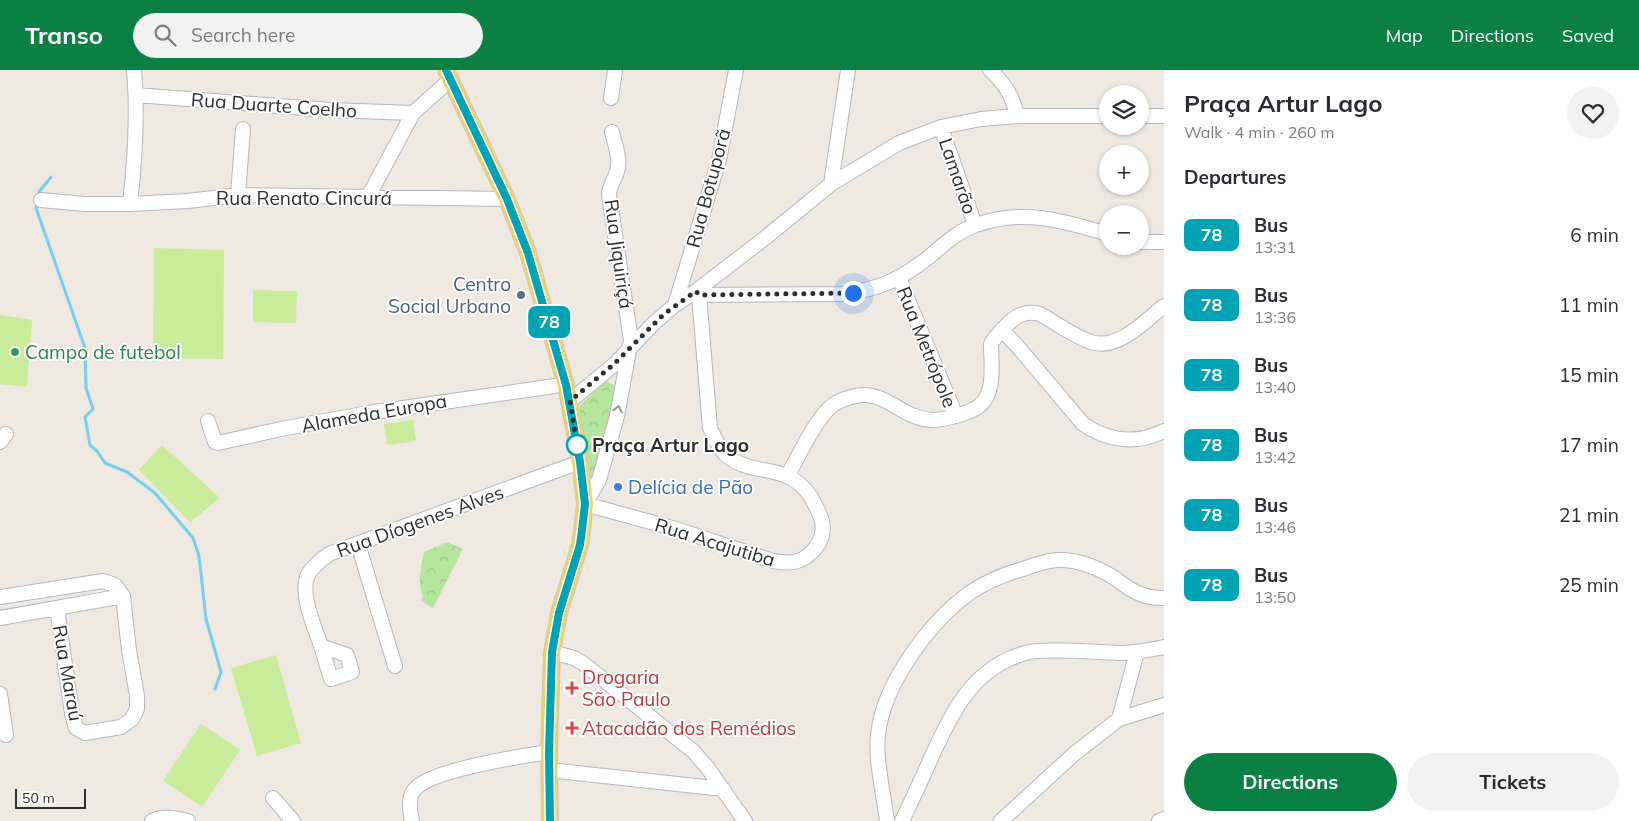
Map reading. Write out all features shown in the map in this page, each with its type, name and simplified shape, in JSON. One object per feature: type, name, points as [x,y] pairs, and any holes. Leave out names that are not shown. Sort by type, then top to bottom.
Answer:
[{"type":"main road","points":[[448,75],[507,199],[528,253],[570,401],[580,462],[585,504],[580,545],[559,613],[552,652],[549,752],[550,821]]},
{"type":"street","points":[[130,204],[136,154],[134,70]]},
{"type":"street","points":[[611,98],[615,70]]},
{"type":"street","name":"Rua Botuporã","points":[[675,305],[719,160],[736,70]]},
{"type":"street","points":[[831,184],[848,70]]},
{"type":"street","points":[[990,70],[1000,79],[1011,95],[1017,116]]},
{"type":"street","points":[[368,197],[412,113],[448,75]]},
{"type":"street","name":"Rua Duarte Coelho","points":[[136,95],[330,110],[412,113]]},
{"type":"street","points":[[570,401],[630,349],[654,323],[675,305],[698,293],[831,184],[899,144],[941,127],[980,118],[1099,116]]},
{"type":"street","points":[[1149,116],[1164,116]]},
{"type":"street","name":"Lamarão","points":[[941,127],[975,225]]},
{"type":"street","points":[[238,194],[243,129]]},
{"type":"street","name":"Rua Jiquiriçá","points":[[585,504],[599,480],[617,416],[630,349],[630,331],[609,196],[609,188],[618,168],[612,132]]},
{"type":"street","name":"Rua Renato Cincurá","points":[[41,200],[84,204],[130,204],[188,201],[238,194],[507,199]]},
{"type":"street","points":[[698,293],[842,294],[864,292],[899,278],[956,236],[975,225],[1003,218],[1039,217],[1099,232]]},
{"type":"street","points":[[1149,242],[1164,242]]},
{"type":"street","name":"Rua Metrópole","points":[[899,278],[956,416]]},
{"type":"street","points":[[698,293],[710,428],[717,443],[725,454],[737,462],[752,468],[788,475],[825,412],[835,404],[858,395],[873,395],[918,417],[933,420],[956,416],[981,405],[989,389],[991,344],[1012,318],[1032,312],[1040,314],[1091,342],[1103,344],[1129,334],[1164,306]]},
{"type":"street","points":[[1002,330],[1083,424],[1094,432],[1126,440],[1140,440],[1164,431]]},
{"type":"street","name":"Alameda Europa","points":[[208,421],[215,442],[218,443],[368,413],[556,386]]},
{"type":"street","name":"Rua Díogenes Alves","points":[[321,646],[306,597],[306,580],[314,566],[329,554],[580,462]]},
{"type":"street","name":"Rua Acajutiba","points":[[585,504],[676,529],[773,560],[784,563],[794,562],[812,553],[820,541],[823,530],[821,518],[807,491],[788,475]]},
{"type":"street","points":[[358,544],[395,666]]},
{"type":"street","points":[[887,821],[878,749],[878,735],[884,710],[894,684],[906,662],[921,641],[958,602],[973,591],[1009,573],[1035,564],[1059,560],[1093,567],[1105,572],[1138,593],[1150,597],[1164,598]]},
{"type":"street","points":[[0,597],[103,581],[115,585],[123,596],[0,618]]},
{"type":"street","name":"Rua Maraú","points":[[57,608],[72,714],[76,728],[85,733],[121,727],[132,720],[137,709],[137,696],[129,650],[123,596]]},
{"type":"street","points":[[902,821],[950,718],[972,685],[998,664],[1016,656],[1035,651],[1137,652],[1164,647]]},
{"type":"street","points":[[552,652],[574,658],[584,664],[677,737],[707,767],[745,821]]},
{"type":"street","points":[[1120,719],[1137,652]]},
{"type":"street","points":[[0,694],[6,735]]},
{"type":"street","points":[[1001,821],[1074,754],[1120,719],[1164,705]]},
{"type":"street","points":[[412,821],[411,795],[415,789],[428,780],[476,766],[549,752]]},
{"type":"street","points":[[549,770],[723,788]]},
{"type":"street","points":[[273,798],[293,821]]},
{"type":"street","points":[[152,821],[160,817],[180,820]]},
{"type":"street","points":[[1159,821],[1164,819]]},
{"type":"green space","points":[[154,248],[224,250],[223,359],[153,358]]},
{"type":"green space","points":[[253,290],[297,291],[296,323],[253,322]]},
{"type":"green space","name":"Campo de futebol","points":[[0,315],[32,320],[27,387],[0,384]]},
{"type":"green space","points":[[606,381],[614,385],[617,394],[595,477],[592,479],[579,410],[580,405]]},
{"type":"green space","points":[[413,420],[416,441],[387,445],[384,424]]},
{"type":"green space","points":[[162,445],[220,498],[190,522],[139,470]]},
{"type":"green space","points":[[447,542],[463,549],[433,608],[421,601],[423,597],[420,574],[424,552]]},
{"type":"green space","points":[[276,655],[301,743],[257,756],[231,668]]},
{"type":"green space","points":[[201,724],[240,750],[202,807],[163,781]]},
{"type":"waterway","points":[[51,177],[39,192],[36,208],[85,348],[86,388],[93,409],[85,417],[90,445],[97,451],[105,463],[127,472],[155,493],[193,538],[199,556],[206,619],[221,672],[215,689]]},
{"type":"bus line","name":"78","points":[[446,70],[507,199],[528,253],[558,353],[570,401],[580,462],[585,504],[580,545],[555,630],[550,674],[550,821]]},
{"type":"place","name":"Centro Social Urbano","points":[[521,295]]},
{"type":"place","name":"Campo de futebol","points":[[15,352]]},
{"type":"place","name":"Praça Artur Lago","points":[[577,445]]},
{"type":"place","name":"Delícia de Pão","points":[[618,487]]},
{"type":"place","name":"Drogaria São Paulo","points":[[572,688]]},
{"type":"place","name":"Atacadão dos Remédios","points":[[572,728]]},
{"type":"route","points":[[577,445],[570,401],[614,364],[664,314],[696,291],[699,295],[853,293]]}]
